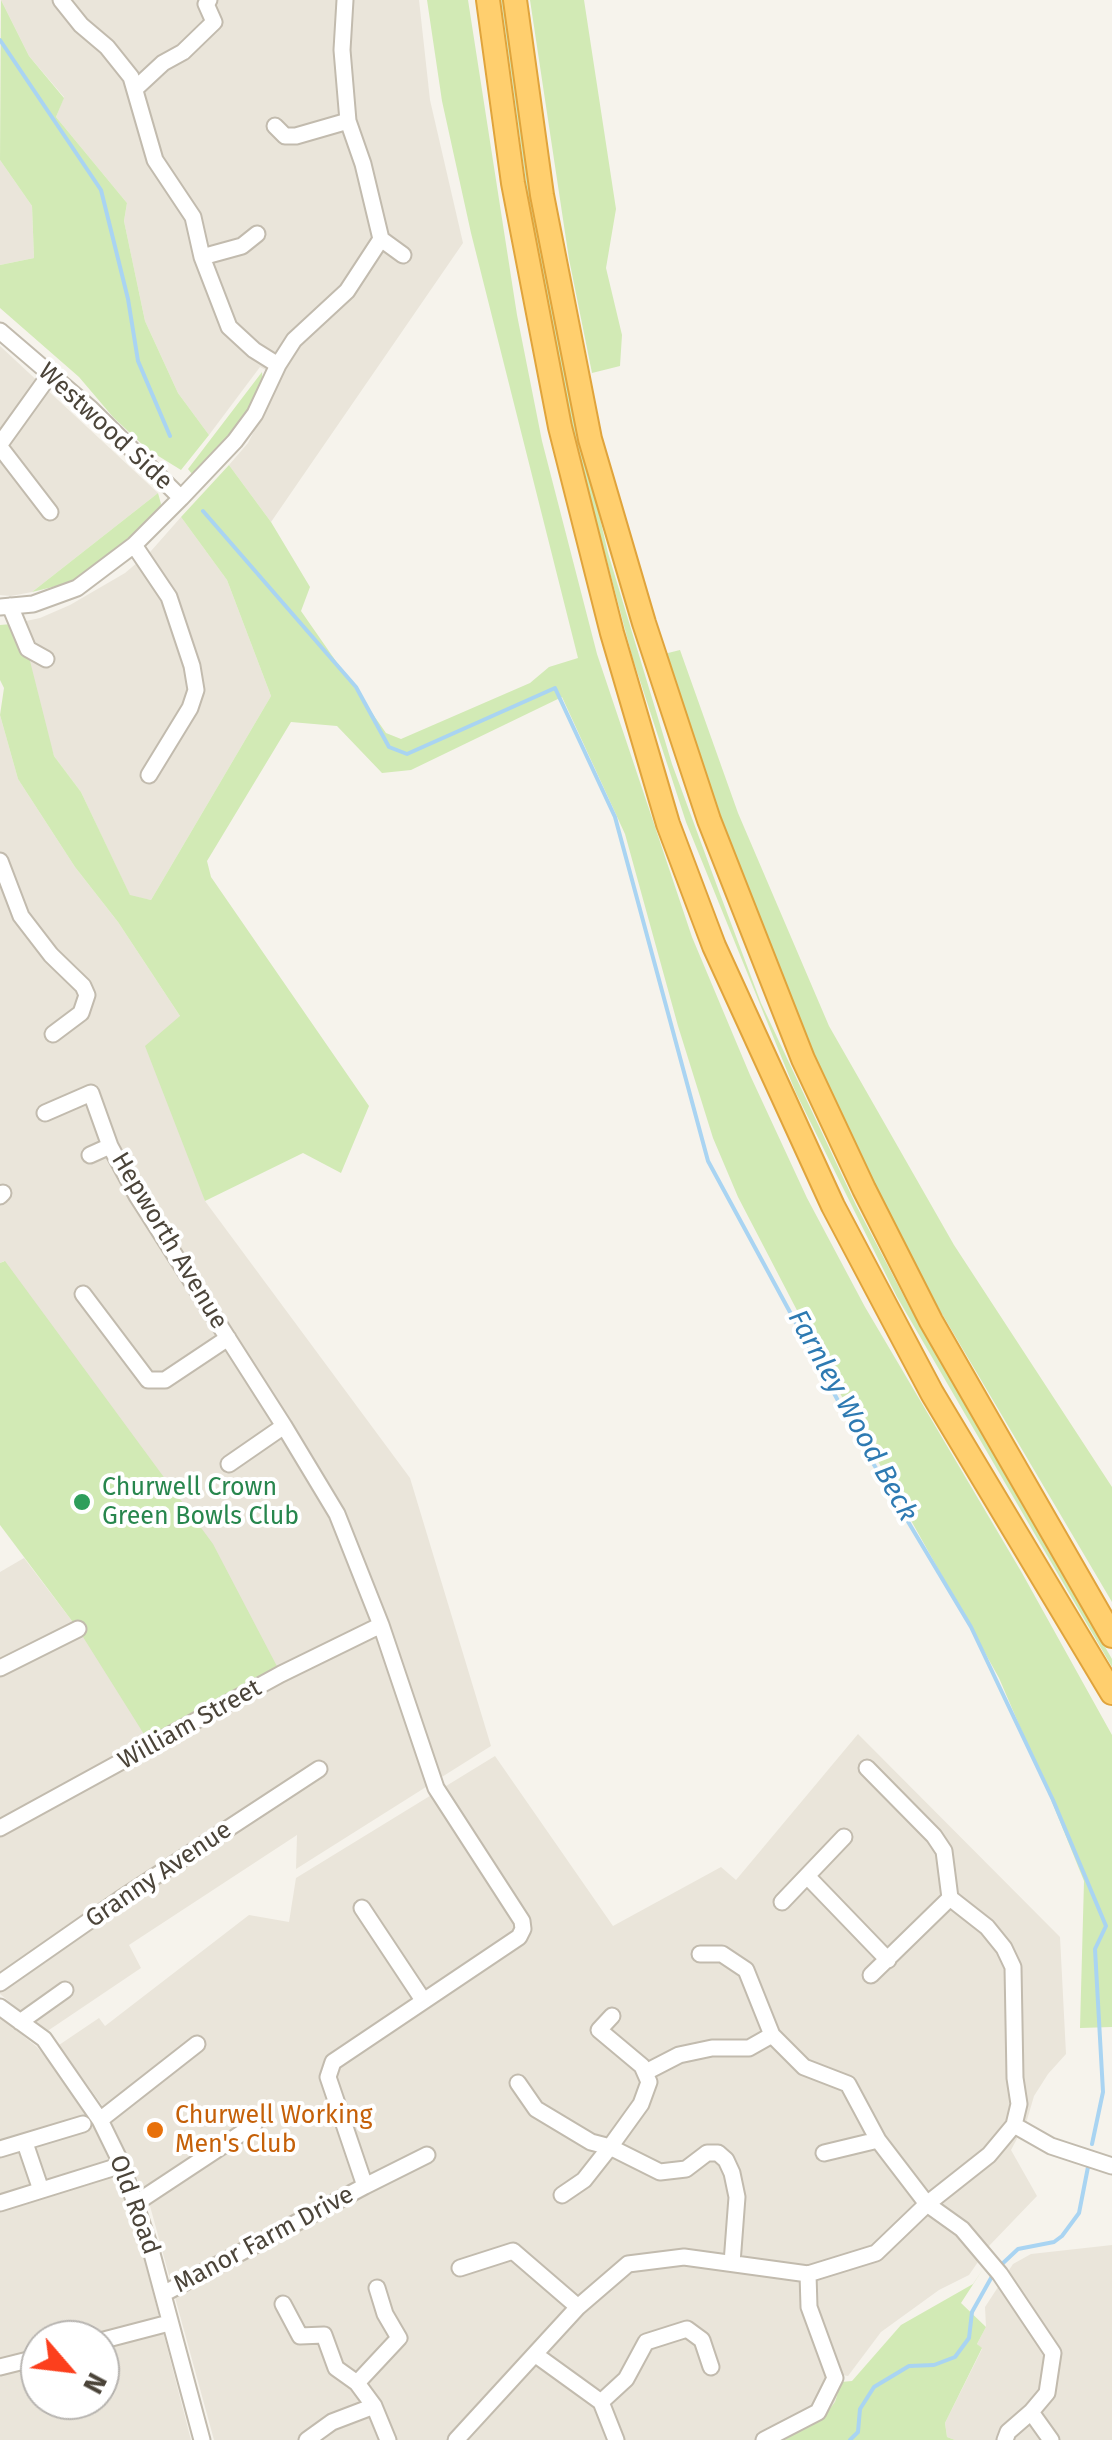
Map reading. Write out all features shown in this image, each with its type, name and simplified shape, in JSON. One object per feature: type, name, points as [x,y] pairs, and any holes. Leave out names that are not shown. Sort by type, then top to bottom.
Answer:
[{"type":"highway","points":[[488,0],[512,183],[560,427],[612,633],[668,824],[714,946],[833,1206],[932,1392],[1112,1692]]},
{"type":"highway","points":[[515,0],[542,195],[590,439],[662,680],[746,922],[803,1059],[940,1338],[1112,1636]]},
{"type":"street","points":[[62,0],[131,77],[155,160],[193,217],[202,258],[229,327],[278,365]]},
{"type":"street","points":[[136,89],[214,22],[206,4],[210,0]]},
{"type":"street","points":[[345,0],[342,50],[348,120],[381,239],[402,256]]},
{"type":"street","points":[[275,126],[284,136],[296,136],[348,120]]},
{"type":"street","points":[[202,258],[242,246],[256,234]]},
{"type":"street","points":[[181,498],[235,441],[294,340],[347,290],[381,239]]},
{"type":"street","name":"Westwood Side","points":[[0,331],[52,374],[181,498],[134,545],[77,588],[43,601],[5,606]]},
{"type":"street","points":[[50,512],[0,446],[52,374]]},
{"type":"street","points":[[134,545],[170,598],[196,690],[190,708],[149,775]]},
{"type":"street","points":[[5,606],[28,649],[46,659]]},
{"type":"street","points":[[0,861],[21,916],[87,995],[81,1013],[53,1034]]},
{"type":"street","name":"Hepworth Avenue","points":[[45,1113],[91,1092],[110,1146],[137,1196],[336,1514],[382,1625]]},
{"type":"street","points":[[90,1155],[110,1146]]},
{"type":"street","points":[[83,1294],[148,1380],[165,1380],[228,1338]]},
{"type":"street","points":[[229,1464],[284,1426]]},
{"type":"street","name":"William Street","points":[[0,1828],[281,1674],[382,1625]]},
{"type":"street","name":"Manor Farm Drive","points":[[365,2186],[328,2076],[333,2062],[519,1937],[523,1929],[522,1921],[436,1788],[382,1625]]},
{"type":"street","points":[[0,1668],[78,1629]]},
{"type":"street","points":[[456,2440],[578,2307],[628,2264],[684,2258],[808,2274],[876,2252],[927,2204],[989,2156],[1014,2125],[1019,2104],[1013,1967],[987,1927],[950,1898],[944,1851],[934,1836],[867,1768]]},
{"type":"street","name":"Granny Avenue","points":[[0,1983],[320,1769]]},
{"type":"street","points":[[782,1902],[844,1837]]},
{"type":"street","points":[[807,1876],[888,1960]]},
{"type":"street","points":[[871,1976],[950,1898]]},
{"type":"street","points":[[362,1908],[423,2000]]},
{"type":"street","points":[[700,1954],[722,1954],[746,1970],[772,2035],[804,2067],[848,2084],[878,2140],[927,2204],[962,2230],[989,2259],[1053,2353],[1047,2394],[1008,2432],[1005,2440]]},
{"type":"street","points":[[20,2022],[65,1990]]},
{"type":"street","name":"Old Road","points":[[0,2007],[44,2039],[122,2166],[163,2294],[202,2440]]},
{"type":"street","points":[[562,2196],[584,2180],[648,2092],[646,2072],[599,2030],[612,2016]]},
{"type":"street","points":[[646,2072],[679,2055],[712,2048],[748,2048],[772,2035]]},
{"type":"street","points":[[0,2149],[92,2122],[197,2044]]},
{"type":"street","points":[[518,2083],[536,2109],[591,2142],[660,2172],[686,2169],[708,2152],[726,2160],[737,2197],[732,2263]]},
{"type":"street","points":[[136,2202],[254,2125]]},
{"type":"street","points":[[1014,2125],[1051,2146],[1112,2166]]},
{"type":"street","points":[[824,2153],[878,2140]]},
{"type":"street","points":[[24,2143],[40,2190]]},
{"type":"street","name":"Manor Farm Drive","points":[[163,2294],[427,2155]]},
{"type":"street","points":[[0,2203],[122,2166]]},
{"type":"street","points":[[460,2268],[514,2251],[578,2307]]},
{"type":"street","points":[[764,2440],[818,2412],[835,2378],[809,2307],[808,2274]]},
{"type":"street","points":[[357,2382],[400,2338],[385,2314],[377,2288]]},
{"type":"street","points":[[283,2304],[300,2336],[324,2335],[336,2368],[357,2382],[374,2406],[388,2440]]},
{"type":"street","points":[[120,2336],[169,2323]]},
{"type":"street","points":[[601,2402],[626,2379],[646,2342],[687,2330],[702,2340],[711,2367]]},
{"type":"street","points":[[536,2355],[601,2402],[616,2440]]},
{"type":"street","points":[[307,2440],[332,2422],[374,2406]]},
{"type":"street","points":[[1031,2412],[1051,2440]]},
{"type":"shaded area","points":[[1,0],[419,0],[430,100],[463,243],[271,522],[229,465],[248,443],[281,378],[260,367],[209,435],[178,393],[145,321],[124,221],[127,203],[56,117],[64,97],[29,56]]},
{"type":"shaded area","points":[[0,160],[32,206],[34,258],[0,265]]},
{"type":"shaded area","points":[[0,346],[158,493],[32,592],[11,596],[0,595]]},
{"type":"shaded area","points":[[181,517],[227,580],[271,696],[151,900],[130,896],[81,792],[54,756],[12,624],[40,618],[70,605],[125,573]]},
{"type":"shaded area","points":[[0,715],[18,779],[180,1016],[205,1201],[410,1478],[491,1746],[296,1869],[297,1835],[129,1945],[141,1968],[46,2032],[0,1994],[0,1572],[24,1558],[78,1629],[4,1261],[0,1263]]},
{"type":"shaded area","points":[[858,1734],[1060,1937],[1066,2054],[1034,2096],[1011,2150],[1037,2196],[989,2246],[969,2275],[939,2290],[881,2332],[848,2376],[842,2375],[835,2402],[823,2418],[784,2440],[214,2440],[150,2206],[104,2108],[59,2045],[99,2018],[105,2026],[249,1915],[289,1922],[296,1878],[495,1756],[613,1926],[721,1867],[736,1880]]},
{"type":"shaded area","points":[[0,2017],[37,2047],[62,2077],[88,2112],[107,2152],[143,2254],[191,2440],[0,2440]]},
{"type":"shaded area","points":[[1112,2245],[1112,2440],[947,2437],[945,2423],[982,2349],[977,2344],[986,2327],[985,2307],[1013,2264],[1031,2254]]},
{"type":"green space","points":[[1,0],[29,56],[64,98],[56,117],[127,203],[124,221],[145,321],[178,393],[209,435],[181,470],[147,449],[79,377],[0,308],[0,265],[34,258],[32,206],[0,160]]},
{"type":"green space","points":[[427,0],[468,0],[517,315],[542,441],[597,654],[692,937],[807,1198],[865,1307],[1022,1573],[1112,1735],[1112,2027],[1080,2028],[1084,1881],[1048,1792],[999,1678],[841,1395],[738,1197],[713,1138],[678,1026],[625,834],[562,697],[411,770],[382,773],[337,726],[291,722],[207,861],[211,877],[369,1106],[341,1173],[303,1153],[205,1201],[145,1046],[180,1016],[18,779],[0,715],[4,688],[0,680],[0,625],[12,624],[29,657],[54,756],[81,792],[130,895],[151,900],[271,696],[227,580],[181,517],[229,465],[271,522],[310,587],[301,611],[386,733],[401,739],[530,683],[549,667],[578,658],[471,233],[442,101]]},
{"type":"green space","points":[[501,0],[506,0],[556,327],[608,553],[672,764],[761,1003],[856,1205],[911,1310],[1112,1659],[1112,1667],[897,1297],[796,1093],[686,822],[632,656],[575,440],[532,226]]},
{"type":"green space","points":[[530,0],[584,0],[616,209],[606,268],[622,335],[620,366],[592,373],[569,259]]},
{"type":"green space","points":[[262,372],[263,383],[255,399],[225,442],[192,474],[188,469]]},
{"type":"green space","points":[[158,493],[158,511],[111,557],[65,584],[32,592]]},
{"type":"green space","points":[[680,650],[738,813],[829,1026],[954,1245],[1112,1487],[1112,1602],[935,1302],[829,1093],[769,955],[717,818],[664,654]]},
{"type":"green space","points":[[5,1261],[213,1544],[281,1674],[152,1747],[78,1629],[0,1525],[0,1263]]},
{"type":"green space","points":[[983,2269],[961,2303],[986,2327],[977,2344],[982,2348],[945,2423],[947,2437],[955,2440],[784,2440],[823,2417],[835,2402],[841,2382],[852,2381],[901,2325],[973,2284]]},
{"type":"waterway","points":[[0,40],[101,190],[128,299],[138,361],[170,436]]},
{"type":"waterway","name":"Farnley Wood Beck","points":[[203,511],[356,687],[389,747],[407,754],[555,688],[615,817],[708,1161],[861,1443],[971,1627],[1053,1800],[1106,1926],[1095,1949],[1103,2092],[1092,2144]]},
{"type":"waterway","name":"Farnley Wood Beck","points":[[1001,2265],[1018,2249],[1054,2242],[1062,2236],[1079,2213],[1088,2167]]},
{"type":"waterway","name":"Farnley Wood Beck","points":[[850,2440],[858,2432],[860,2409],[874,2387],[909,2366],[934,2365],[955,2357],[969,2338],[972,2312],[995,2271]]},
{"type":"place","name":"Churwell Crown Green Bowls Club","points":[[82,1502]]},
{"type":"place","name":"Churwell Working Men's Club","points":[[155,2130]]}]
